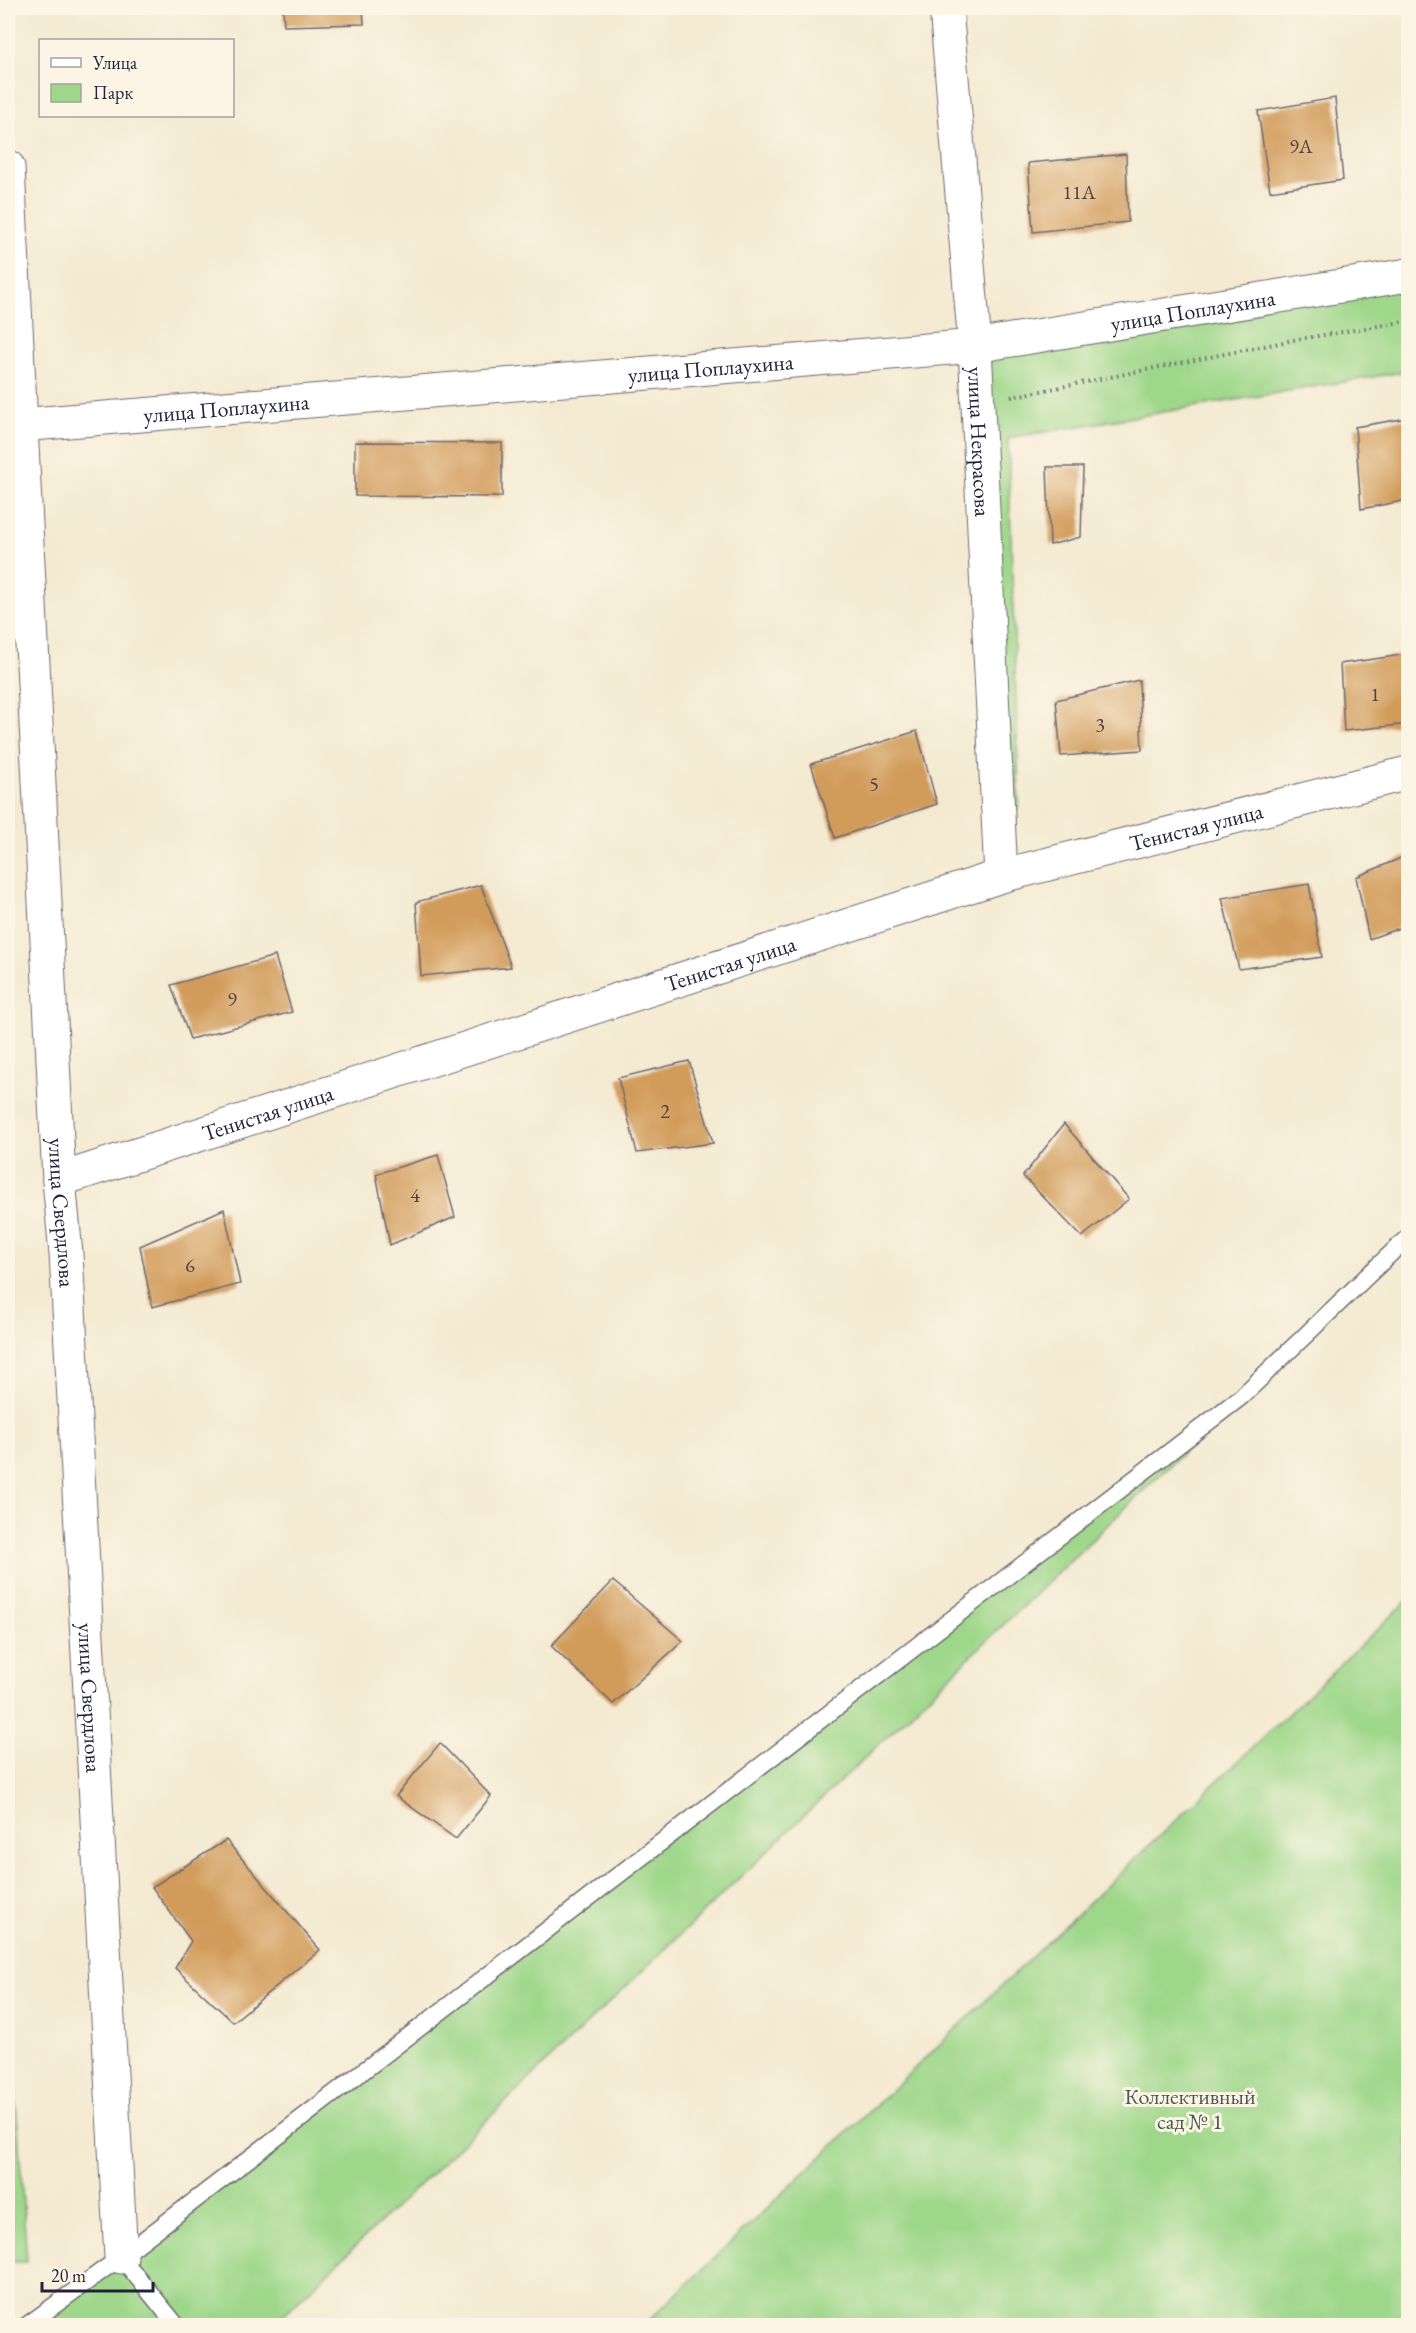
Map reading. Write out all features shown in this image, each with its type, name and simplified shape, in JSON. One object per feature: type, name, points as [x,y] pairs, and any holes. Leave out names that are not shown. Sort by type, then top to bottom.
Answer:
[{"type":"street","name":"улица Некрасова","points":[[946,8],[975,346],[1001,876]]},
{"type":"street","name":"улица Свердлова","points":[[8,167],[15,426],[59,1180],[66,1254],[121,2257]]},
{"type":"street","name":"улица Поплаухина","points":[[15,426],[975,346],[1408,274]]},
{"type":"street","name":"Тенистая улица","points":[[59,1180],[1001,876],[1408,773]]},
{"type":"lane","points":[[26,2325],[121,2257],[1241,1397],[1408,1237]]},
{"type":"lane","points":[[121,2257],[177,2325]]},
{"type":"path","points":[[1010,397],[1294,340],[1408,321]]},
{"type":"green space","points":[[1408,275],[1408,371],[1008,438],[1019,803],[1001,876],[975,346]]},
{"type":"green space","points":[[1241,1397],[273,2325],[26,2326]]},
{"type":"green space","name":"Коллективный сад № 1","points":[[1408,1600],[1408,2325],[644,2325]]},
{"type":"green space","points":[[8,1984],[27,2262],[8,2262]]},
{"type":"building","points":[[283,8],[363,8],[364,24],[284,26]]},
{"type":"building","points":[[1335,98],[1343,180],[1270,191],[1258,111]]},
{"type":"building","points":[[1126,154],[1128,222],[1033,232],[1028,163]]},
{"type":"building","points":[[1408,418],[1408,500],[1361,509],[1355,427]]},
{"type":"building","points":[[355,442],[502,443],[502,497],[355,496]]},
{"type":"building","points":[[1047,467],[1083,467],[1081,537],[1050,545]]},
{"type":"building","points":[[1408,654],[1408,724],[1344,731],[1340,664]]},
{"type":"building","points":[[1139,680],[1142,750],[1061,756],[1056,700]]},
{"type":"building","points":[[917,731],[937,804],[835,838],[811,764]]},
{"type":"building","points":[[1408,855],[1408,925],[1369,939],[1356,877]]},
{"type":"building","points":[[1309,884],[1322,957],[1239,969],[1222,898]]},
{"type":"building","points":[[481,885],[511,967],[421,976],[416,902]]},
{"type":"building","points":[[275,956],[292,1012],[190,1039],[171,985]]},
{"type":"building","points":[[689,1061],[713,1143],[637,1153],[618,1078]]},
{"type":"building","points":[[1064,1124],[1129,1199],[1082,1237],[1023,1176]]},
{"type":"building","points":[[438,1155],[455,1217],[390,1245],[376,1174]]},
{"type":"building","points":[[224,1209],[240,1284],[152,1307],[140,1246]]},
{"type":"building","points":[[613,1581],[683,1641],[613,1704],[551,1646]]},
{"type":"building","points":[[440,1743],[491,1796],[456,1839],[396,1796]]},
{"type":"building","points":[[226,1840],[320,1950],[233,2022],[175,1968],[191,1941],[152,1887]]}]
